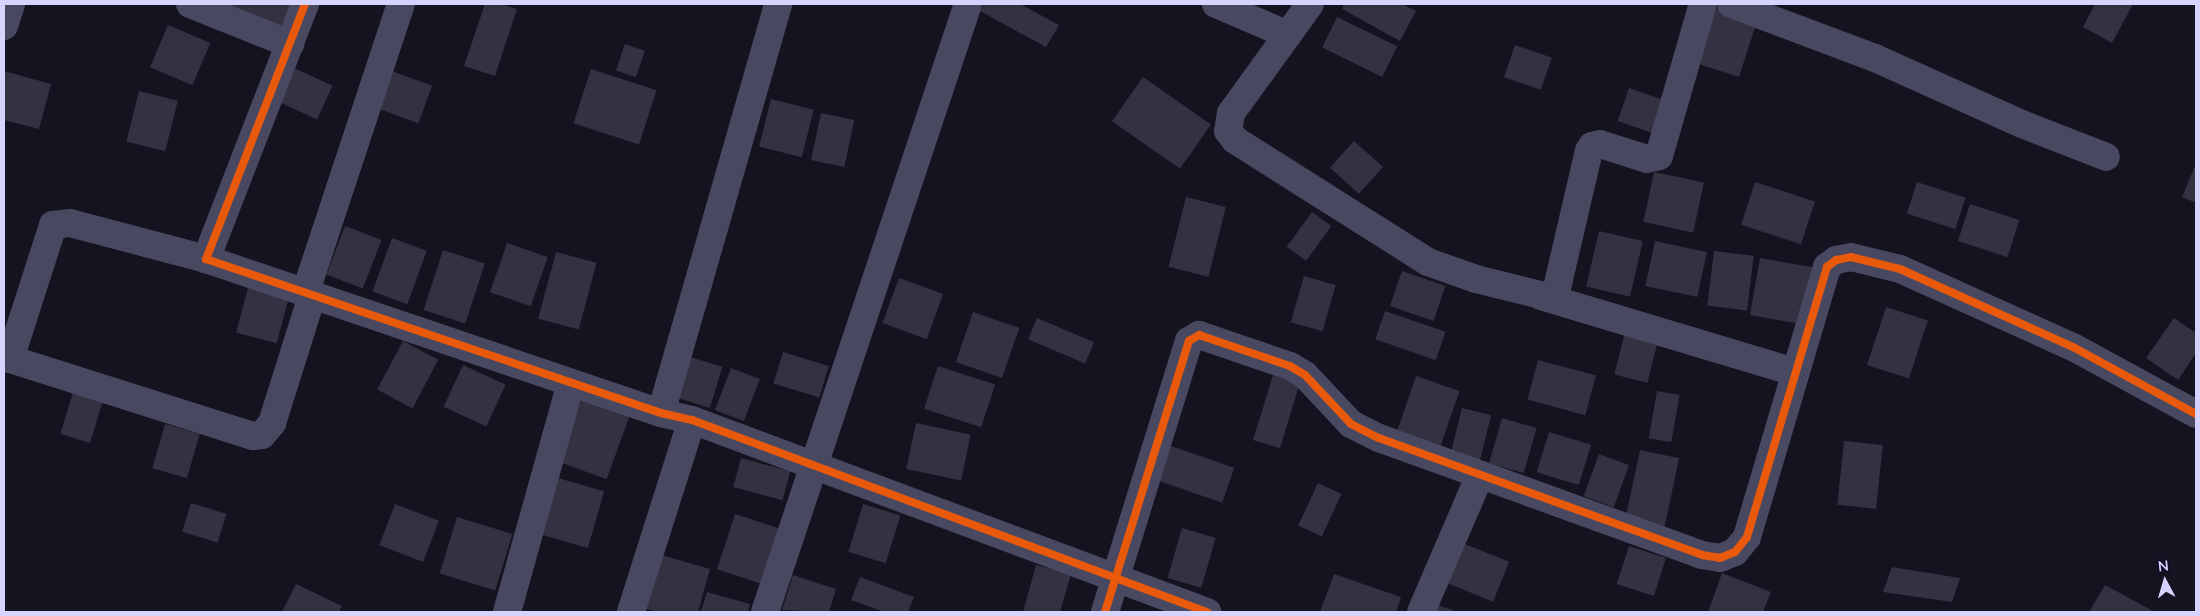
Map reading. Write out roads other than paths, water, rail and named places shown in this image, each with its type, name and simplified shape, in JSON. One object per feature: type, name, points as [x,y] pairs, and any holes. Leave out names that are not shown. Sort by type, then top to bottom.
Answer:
[{"type":"street","points":[[4,26],[11,4]]},
{"type":"street","points":[[190,4],[290,44]]},
{"type":"street","points":[[206,259],[304,4]]},
{"type":"street","points":[[401,4],[308,295],[272,423],[262,435],[253,436],[7,358],[53,225],[70,223],[206,259],[308,295],[661,412],[692,420],[1115,580],[1207,612]]},
{"type":"street","points":[[661,412],[778,4]]},
{"type":"street","points":[[765,612],[968,4]]},
{"type":"street","points":[[1216,4],[1288,35]]},
{"type":"street","points":[[1310,4],[1231,113],[1228,131],[1235,140],[1428,262],[1476,279],[1541,296],[1795,372]]},
{"type":"street","points":[[1541,296],[1549,297],[1557,288],[1592,146],[1600,144],[1647,159],[1660,156],[1703,4]]},
{"type":"street","points":[[1731,4],[1875,58],[2022,124],[2106,157]]},
{"type":"street","points":[[1105,612],[1189,341],[1200,335],[1290,366],[1305,375],[1351,424],[1379,438],[1702,555],[1720,558],[1736,552],[1747,537],[1827,267],[1836,260],[1851,257],[1900,269],[2073,347],[2196,414]]},
{"type":"street","points":[[507,612],[571,382]]},
{"type":"street","points":[[632,612],[692,420]]},
{"type":"street","points":[[1421,612],[1480,475]]}]
